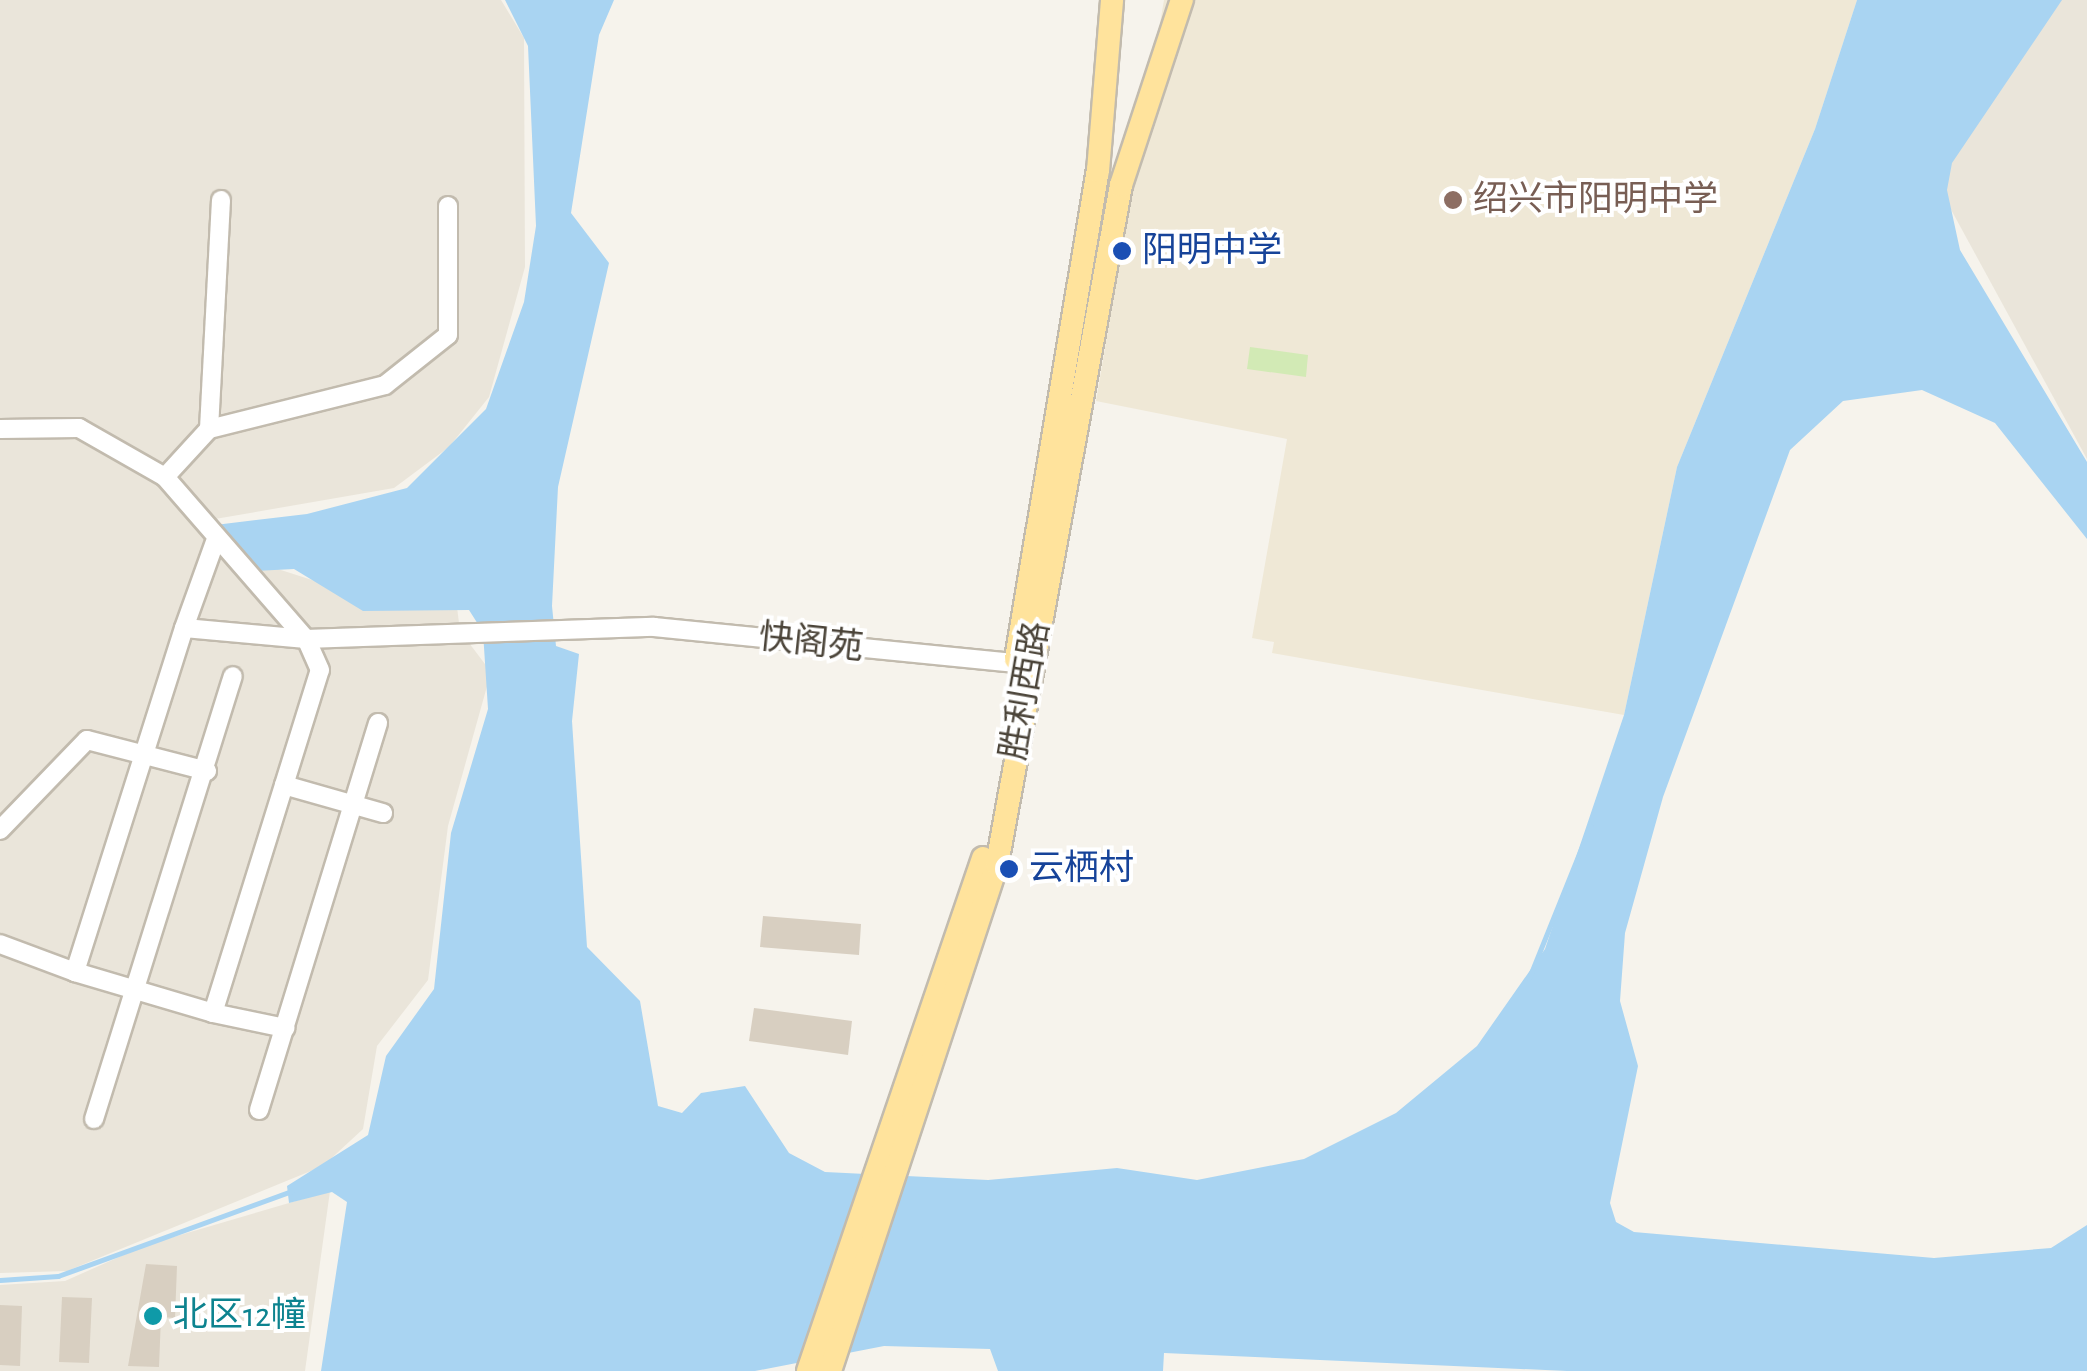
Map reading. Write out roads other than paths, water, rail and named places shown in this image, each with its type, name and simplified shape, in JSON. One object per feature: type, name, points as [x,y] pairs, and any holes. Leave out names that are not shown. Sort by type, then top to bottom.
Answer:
[{"type":"main road","name":"胜利西路","points":[[1023,664],[1098,171],[1112,0]]},
{"type":"main road","name":"胜利西路","points":[[816,1370],[893,1160],[982,860],[1121,185],[1182,0]]},
{"type":"street","points":[[209,429],[221,200]]},
{"type":"street","points":[[165,477],[209,429],[385,385],[448,336],[448,206]]},
{"type":"street","points":[[0,429],[78,428],[165,477],[215,542],[306,639],[320,670],[213,1013]]},
{"type":"street","points":[[75,972],[215,542]]},
{"type":"street","name":"快阁苑","points":[[184,628],[306,639],[592,626],[1023,664]]},
{"type":"street","points":[[94,1119],[207,771],[233,676]]},
{"type":"street","points":[[259,1110],[356,807],[378,723]]},
{"type":"street","points":[[0,830],[87,740],[207,771]]},
{"type":"street","points":[[284,785],[382,813]]},
{"type":"street","points":[[0,944],[75,972],[213,1013],[285,1028]]},
{"type":"water","points":[[505,0],[614,0],[599,35],[571,213],[609,263],[558,487],[552,606],[556,646],[579,654],[572,721],[587,947],[640,1001],[658,1106],[682,1113],[701,1093],[745,1086],[789,1153],[825,1172],[988,1180],[1117,1168],[1197,1180],[1304,1159],[1396,1113],[1477,1046],[1545,949],[1624,715],[1677,467],[1815,129],[1857,0],[2062,0],[1952,163],[1947,190],[1960,250],[2087,462],[2087,539],[1995,423],[1922,390],[1843,401],[1790,450],[1663,797],[1625,933],[1620,1001],[1638,1066],[1610,1203],[1616,1222],[1634,1232],[1934,1258],[2051,1248],[2087,1225],[2087,1371],[1567,1371],[1164,1353],[1163,1371],[998,1371],[990,1349],[884,1346],[755,1371],[321,1371],[347,1202],[332,1192],[289,1203],[287,1186],[368,1135],[386,1056],[434,989],[451,833],[488,709],[483,632],[469,610],[363,611],[294,569],[255,571],[215,525],[307,514],[407,488],[486,409],[524,302],[536,226],[528,46]]},
{"type":"waterway","points":[[1529,978],[1590,826]]},
{"type":"waterway","points":[[0,1280],[58,1276],[292,1191]]},
{"type":"place","name":"绍兴市阳明中学","points":[[1453,200]]},
{"type":"place","name":"阳明中学","points":[[1122,251]]},
{"type":"place","name":"云栖村","points":[[1009,869]]},
{"type":"place","name":"北区12幢","points":[[153,1316]]}]
